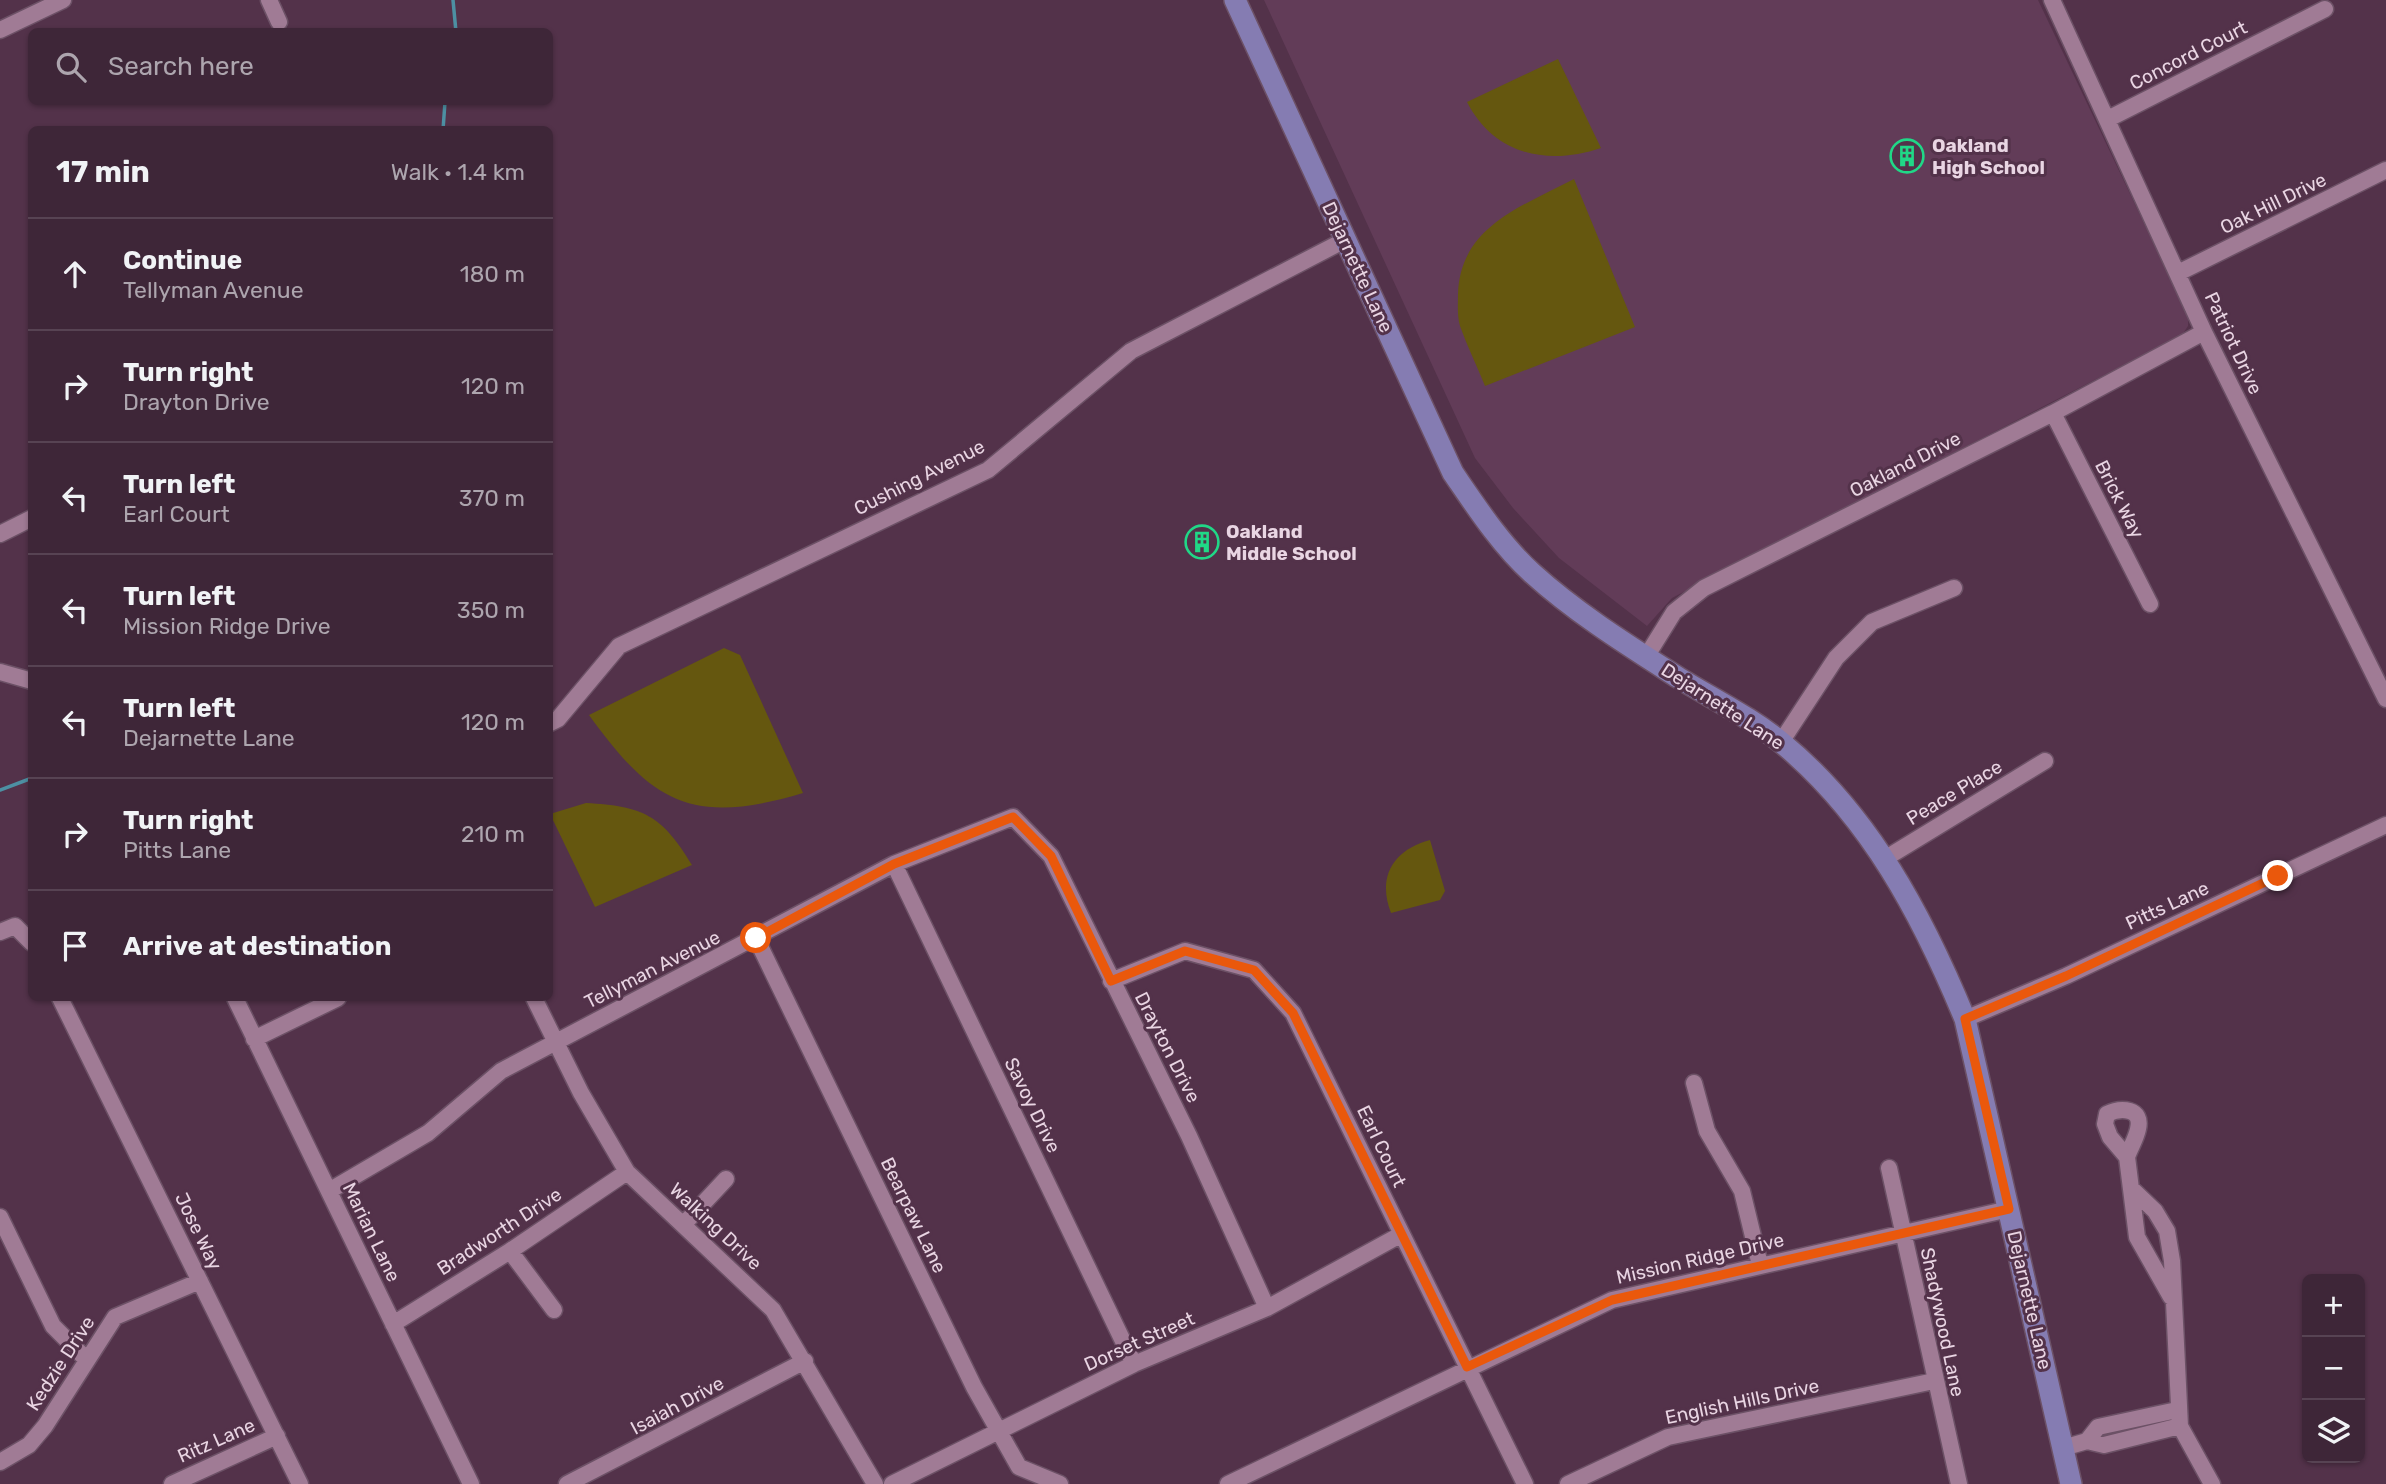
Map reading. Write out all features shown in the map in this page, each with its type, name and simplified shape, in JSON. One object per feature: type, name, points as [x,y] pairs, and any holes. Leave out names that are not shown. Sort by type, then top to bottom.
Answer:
[{"type":"main road","name":"Dejarnette Lane","points":[[1235,0],[1453,473],[1490,526],[1531,572],[1646,657],[1781,742],[1838,795],[1886,858],[1935,946],[1965,1019],[2071,1484]]},
{"type":"street","points":[[0,30],[63,0]]},
{"type":"street","points":[[269,0],[279,22]]},
{"type":"street","name":"Patriot Drive","points":[[2052,0],[2204,332],[2386,699]]},
{"type":"street","name":"Concord Court","points":[[2108,119],[2325,9]]},
{"type":"street","name":"Oak Hill Drive","points":[[2178,273],[2386,170]]},
{"type":"street","name":"Cushing Avenue","points":[[553,722],[558,719],[619,646],[988,470],[1130,351],[1345,240]]},
{"type":"street","name":"Oakland Drive","points":[[1646,657],[1674,612],[1704,588],[2053,413],[2204,332]]},
{"type":"street","name":"Brick Way","points":[[2053,413],[2150,604]]},
{"type":"street","points":[[0,534],[28,520]]},
{"type":"street","points":[[1781,742],[1836,658],[1872,622],[1954,588]]},
{"type":"street","points":[[0,672],[21,681],[28,681]]},
{"type":"street","name":"Peace Place","points":[[1886,858],[2045,761]]},
{"type":"street","name":"Tellyman Avenue","points":[[329,1191],[428,1133],[501,1071],[894,864],[1013,817]]},
{"type":"street","name":"Drayton Drive","points":[[1013,817],[1051,856],[1189,1136],[1267,1308]]},
{"type":"street","name":"Pitts Lane","points":[[1965,1019],[2066,976],[2386,825]]},
{"type":"street","name":"Savoy Drive","points":[[894,864],[1134,1364]]},
{"type":"street","points":[[0,932],[15,926],[28,939]]},
{"type":"street","name":"Bearpaw Lane","points":[[756,938],[968,1375],[1019,1467],[1060,1484]]},
{"type":"street","name":"Earl Court","points":[[1111,981],[1185,951],[1254,970],[1293,1013],[1525,1484]]},
{"type":"street","name":"Jose Way","points":[[61,1001],[300,1484]]},
{"type":"street","name":"Marian Lane","points":[[236,1001],[471,1484]]},
{"type":"street","points":[[254,1039],[332,1001]]},
{"type":"street","name":"Walking Drive","points":[[536,1001],[581,1093],[627,1172],[773,1310],[875,1484]]},
{"type":"street","points":[[1694,1083],[1707,1131],[1742,1191],[1760,1265]]},
{"type":"street","points":[[2127,1157],[2137,1237],[2172,1299]]},
{"type":"street","name":"Shadywood Lane","points":[[1889,1168],[1934,1381],[1959,1484]]},
{"type":"street","name":"Bradworth Drive","points":[[393,1324],[510,1251],[627,1172]]},
{"type":"street","points":[[683,1225],[726,1179]]},
{"type":"street","points":[[2132,1189],[2155,1211],[2167,1231],[2172,1261],[2179,1418],[2212,1484]]},
{"type":"street","name":"Mission Ridge Drive","points":[[1228,1484],[1467,1367],[1612,1300],[2009,1209]]},
{"type":"street","points":[[0,1217],[53,1326],[88,1360]]},
{"type":"street","name":"Dorset Street","points":[[892,1484],[998,1429],[1134,1364],[1267,1308],[1402,1234]]},
{"type":"street","points":[[510,1251],[554,1310]]},
{"type":"street","name":"Kedzie Drive","points":[[0,1462],[29,1444],[46,1426],[115,1317],[200,1281]]},
{"type":"street","name":"Isaiah Drive","points":[[567,1484],[805,1361]]},
{"type":"street","name":"English Hills Drive","points":[[1567,1484],[1668,1437],[1934,1381]]},
{"type":"street","points":[[2063,1448],[2087,1441],[2098,1427],[2179,1418]]},
{"type":"street","name":"Ritz Lane","points":[[172,1484],[277,1436]]},
{"type":"shaded area","points":[[1264,0],[2038,0],[2188,316],[2188,326],[2182,335],[1672,598],[1647,626],[1559,558],[1513,508],[1475,458]]},
{"type":"shaded area","points":[[1558,59],[1601,148],[1562,156],[1524,152],[1507,145],[1492,134],[1478,120],[1467,102]]},
{"type":"shaded area","points":[[1574,179],[1635,327],[1485,386],[1458,318],[1461,271],[1470,251],[1482,235],[1498,221],[1515,209]]},
{"type":"shaded area","points":[[724,648],[740,655],[803,793],[765,803],[732,807],[704,806],[679,800],[656,787],[634,769],[589,715]]},
{"type":"shaded area","points":[[586,803],[606,804],[637,811],[660,824],[692,865],[595,907],[553,820],[553,813]]},
{"type":"shaded area","points":[[1430,840],[1445,891],[1440,900],[1391,913],[1386,888],[1391,867],[1406,851]]},
{"type":"waterway","points":[[453,0],[456,28]]},
{"type":"waterway","points":[[443,126],[445,105]]},
{"type":"waterway","points":[[0,790],[28,780]]},
{"type":"place","name":"Oakland High School","points":[[1907,156]]},
{"type":"place","name":"Oakland Middle School","points":[[1202,542]]},
{"type":"route","points":[[756,938],[894,864],[1013,817],[1051,856],[1111,981],[1185,951],[1254,970],[1293,1013],[1467,1367],[1612,1300],[2009,1209],[1965,1019],[2066,976],[2278,876]]}]
